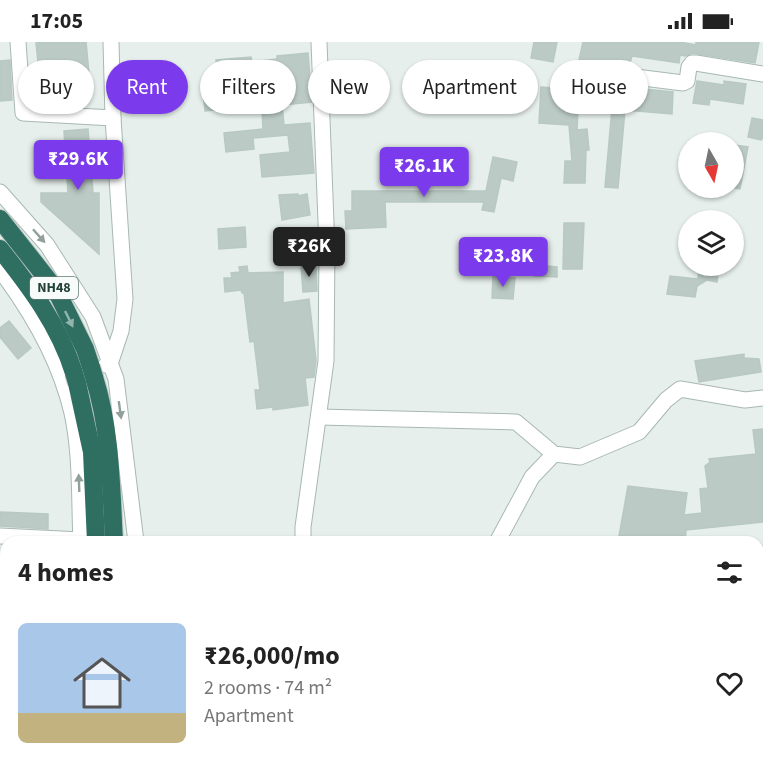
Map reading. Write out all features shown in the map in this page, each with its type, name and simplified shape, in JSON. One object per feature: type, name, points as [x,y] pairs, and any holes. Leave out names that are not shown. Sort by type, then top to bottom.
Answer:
[{"type":"highway","name":"NH48","points":[[0,219],[56,290],[85,349],[79,376]]},
{"type":"highway","name":"NH48","points":[[0,249],[38,298],[79,376],[92,452],[86,536]]},
{"type":"highway","name":"NH48","points":[[79,376],[100,397],[110,447],[114,536]]},
{"type":"street","points":[[18,42],[22,113],[112,118]]},
{"type":"street","points":[[0,270],[37,326],[79,376],[110,364],[122,331],[125,299],[112,118],[111,42]]},
{"type":"street","points":[[303,536],[326,362],[327,259],[319,42]]},
{"type":"street","points":[[648,79],[683,83],[687,81],[689,67],[692,63],[763,74]]},
{"type":"street","points":[[0,192],[47,245],[93,317],[117,391],[135,536]]},
{"type":"street","points":[[319,417],[516,422],[554,454],[580,456],[639,432],[666,400],[680,389],[745,400],[763,398]]},
{"type":"street","points":[[501,536],[532,477],[554,454]]},
{"type":"building","points":[[86,42],[88,60],[38,60],[36,43]]},
{"type":"building","points":[[534,42],[557,42],[553,60],[531,58]]},
{"type":"building","points":[[583,42],[679,42],[696,45],[696,42],[759,42],[755,63],[692,53],[685,56],[680,55],[679,63],[632,56],[631,60],[579,60]]},
{"type":"building","points":[[308,53],[308,102],[296,104],[296,60],[269,60],[277,59],[277,56]]},
{"type":"building","points":[[251,57],[252,60],[216,60]]},
{"type":"building","points":[[10,60],[12,100],[0,101],[0,61]]},
{"type":"building","points":[[697,81],[724,85],[724,81],[746,84],[743,104],[710,99],[709,105],[693,103]]},
{"type":"building","points":[[541,87],[550,88],[550,114],[578,114],[577,130],[587,129],[589,150],[586,150],[585,183],[564,183],[565,161],[572,161],[569,125],[539,123]]},
{"type":"building","points":[[648,89],[673,92],[672,114],[648,112]]},
{"type":"building","points":[[262,114],[283,114],[284,125],[310,123],[314,173],[262,177],[260,155],[290,152],[288,135],[253,138],[254,149],[226,152],[224,133],[263,129]]},
{"type":"building","points":[[612,114],[625,114],[618,188],[605,187]]},
{"type":"building","points":[[752,118],[763,120],[761,140],[748,137]]},
{"type":"building","points":[[88,129],[93,193],[99,193],[99,254],[41,202],[41,193],[68,193],[64,131]]},
{"type":"building","points":[[744,146],[748,147],[744,168]]},
{"type":"building","points":[[493,157],[517,162],[513,181],[501,178],[494,212],[482,210],[484,202],[385,202],[386,227],[346,229],[345,211],[352,211],[352,191],[486,191]]},
{"type":"building","points":[[298,194],[298,196],[307,194],[310,215],[282,220],[279,195]]},
{"type":"building","points":[[564,223],[584,223],[582,269],[563,269]]},
{"type":"building","points":[[245,227],[246,247],[219,249],[218,229]]},
{"type":"building","points":[[316,264],[317,291],[303,292],[301,265]]},
{"type":"building","points":[[536,265],[557,267],[557,277],[535,276]]},
{"type":"building","points":[[247,266],[248,273],[283,272],[283,303],[309,299],[316,360],[314,377],[305,378],[308,405],[273,410],[273,407],[257,409],[255,390],[260,390],[254,341],[250,342],[244,293],[241,290],[225,292],[224,278],[232,278],[231,273],[240,272],[239,267]]},
{"type":"building","points":[[493,276],[515,278],[513,299],[492,298]]},
{"type":"building","points":[[670,276],[698,279],[698,276],[718,276],[717,282],[707,280],[697,286],[695,297],[667,294]]},
{"type":"building","points":[[9,321],[31,348],[18,359],[0,337],[0,328]]},
{"type":"building","points":[[744,354],[744,358],[759,359],[761,372],[699,382],[695,361]]},
{"type":"building","points":[[763,429],[763,522],[686,530],[686,536],[619,536],[628,486],[687,493],[684,515],[702,513],[700,489],[708,488],[705,466],[710,462],[709,459],[756,454],[753,430]]},
{"type":"building","points":[[0,512],[48,514],[48,529],[0,526]]}]
